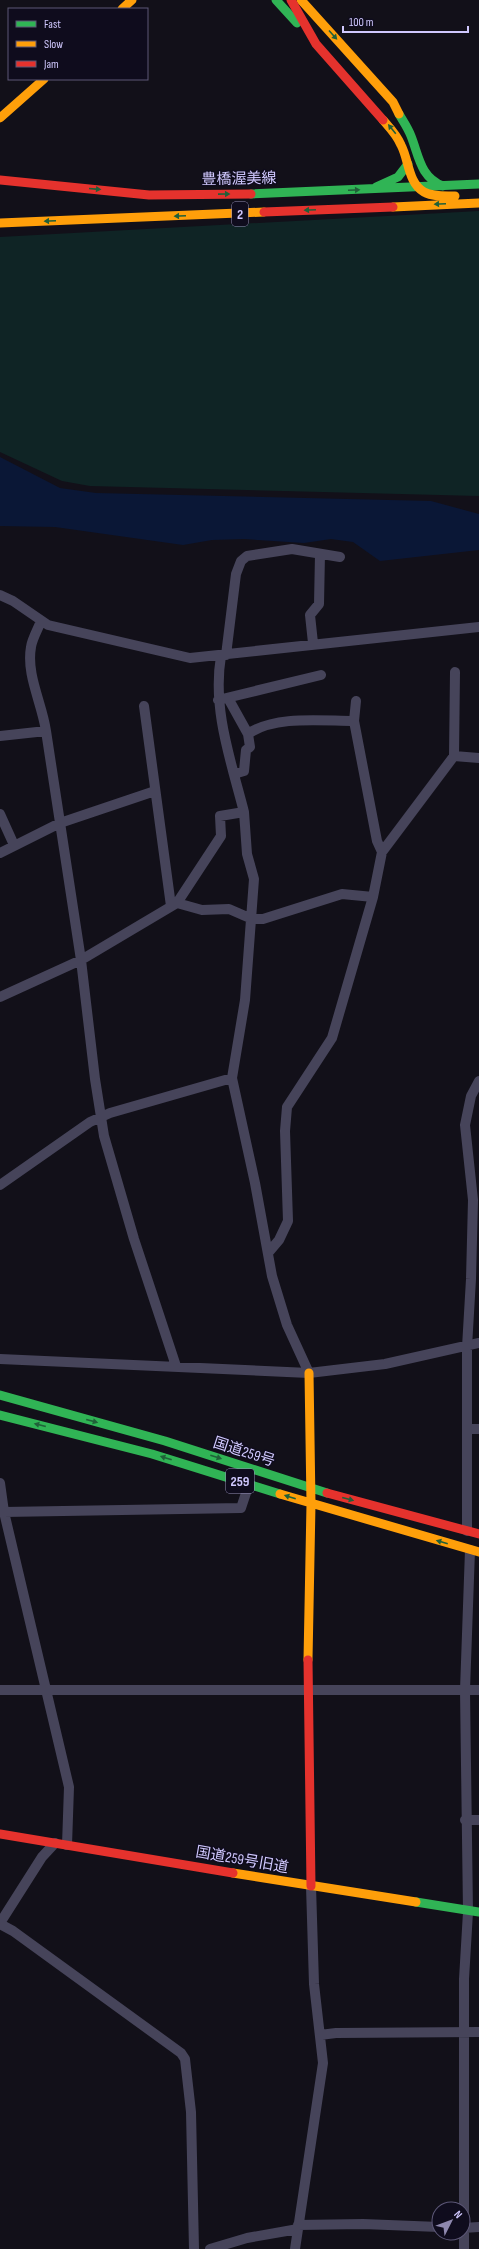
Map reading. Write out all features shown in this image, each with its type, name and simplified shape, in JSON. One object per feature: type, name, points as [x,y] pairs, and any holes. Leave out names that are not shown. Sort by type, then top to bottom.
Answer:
[{"type":"main road","points":[[123,8],[132,0]]},
{"type":"main road","points":[[276,0],[396,134],[404,148],[408,164],[417,187],[429,196],[479,195]]},
{"type":"main road","points":[[291,0],[316,44]]},
{"type":"main road","points":[[304,2],[393,102],[406,125],[422,169],[435,183],[443,186]]},
{"type":"main road","points":[[0,118],[43,80]]},
{"type":"main road","points":[[402,206],[411,200],[417,187],[413,146]]},
{"type":"main road","points":[[372,189],[398,178],[408,164]]},
{"type":"main road","name":"豊橋渥美線","points":[[0,180],[149,195],[246,194],[479,184]]},
{"type":"main road","name":"2","points":[[0,223],[479,203]]},
{"type":"main road","points":[[309,1373],[311,1504],[307,1690],[311,1886]]},
{"type":"main road","name":"国道259号","points":[[0,1396],[165,1441],[311,1488],[479,1534]]},
{"type":"main road","name":"国道259号","points":[[0,1415],[152,1454],[311,1504],[474,1551]]},
{"type":"main road","name":"国道259号旧道","points":[[0,1834],[468,1912],[479,1912]]},
{"type":"street","points":[[309,1373],[288,1325],[272,1276],[232,1078],[245,1000],[254,879],[247,854],[244,812],[223,730],[223,699],[217,678],[223,656],[236,574],[241,561],[247,556],[292,549],[340,557]]},
{"type":"street","points":[[313,643],[310,615],[319,604],[320,554]]},
{"type":"street","points":[[0,595],[13,601],[48,625],[190,658],[223,656],[313,643],[479,627]]},
{"type":"street","points":[[41,621],[31,647],[32,678],[43,713],[46,730],[81,960],[101,1117],[134,1239],[176,1366]]},
{"type":"street","points":[[268,1253],[279,1240],[288,1221],[285,1131],[287,1107],[332,1038],[373,897],[382,852],[454,756],[455,672]]},
{"type":"street","points":[[223,699],[321,675]]},
{"type":"street","points":[[223,699],[248,734],[250,747],[246,750],[244,771],[234,774]]},
{"type":"street","points":[[356,701],[354,721],[377,841],[382,852]]},
{"type":"street","points":[[144,706],[154,791],[174,905]]},
{"type":"street","points":[[248,734],[259,726],[280,722],[354,721]]},
{"type":"street","points":[[0,736],[46,730]]},
{"type":"street","points":[[454,756],[479,758]]},
{"type":"street","points":[[0,853],[60,823],[154,791]]},
{"type":"street","points":[[0,997],[81,960],[174,905],[221,836],[220,816],[244,812]]},
{"type":"street","points":[[0,814],[14,845]]},
{"type":"street","points":[[174,905],[202,910],[229,909],[252,919],[263,919],[342,894],[373,897]]},
{"type":"street","points":[[0,1185],[78,1129],[101,1117],[232,1078]]},
{"type":"street","points":[[467,1530],[467,1347],[471,1279],[473,1200],[465,1125],[471,1096],[479,1081]]},
{"type":"street","points":[[0,1359],[309,1373],[385,1364],[467,1347],[479,1343]]},
{"type":"street","points":[[467,1429],[479,1429]]},
{"type":"street","points":[[0,1483],[4,1512],[34,1631],[46,1690],[69,1787],[67,1845]]},
{"type":"street","points":[[4,1512],[241,1508],[249,1484]]},
{"type":"street","points":[[463,2201],[464,2032],[468,1912],[465,1820],[465,1690],[474,1551]]},
{"type":"street","points":[[0,1690],[479,1690]]},
{"type":"street","points":[[465,1820],[479,1820]]},
{"type":"street","points":[[55,1843],[42,1857],[0,1924],[13,1931],[181,2053],[185,2059],[191,2112],[194,2249]]},
{"type":"street","points":[[295,2249],[323,2063],[314,1984],[311,1886]]},
{"type":"street","points":[[320,2035],[336,2033],[479,2032]]},
{"type":"street","points":[[210,2249],[224,2243],[298,2227],[363,2224],[431,2227]]},
{"type":"green space","points":[[479,211],[479,496],[90,486],[62,481],[0,452],[0,237]]},
{"type":"water","points":[[0,457],[60,488],[96,493],[431,501],[479,514],[479,550],[380,561],[353,542],[331,539],[304,543],[244,539],[212,540],[183,545],[55,527],[0,526]]},
{"type":"traffic: fast","points":[[276,0],[297,23]]},
{"type":"traffic: fast","points":[[399,114],[410,133],[421,165],[429,177],[443,186]]},
{"type":"traffic: fast","points":[[376,187],[398,177],[408,164]]},
{"type":"traffic: fast","points":[[251,194],[479,184]]},
{"type":"traffic: fast","points":[[0,1395],[165,1441],[327,1493]]},
{"type":"traffic: fast","points":[[0,1415],[152,1454],[280,1494]]},
{"type":"traffic: fast","points":[[416,1902],[479,1912]]},
{"type":"traffic: slow","points":[[123,8],[132,0]]},
{"type":"traffic: slow","points":[[301,0],[393,102],[399,114]]},
{"type":"traffic: slow","points":[[0,118],[43,80]]},
{"type":"traffic: slow","points":[[383,120],[399,141],[404,151],[412,177],[419,188],[431,195],[455,196]]},
{"type":"traffic: slow","points":[[393,207],[479,203]]},
{"type":"traffic: slow","points":[[0,223],[264,212]]},
{"type":"traffic: slow","points":[[308,1660],[311,1504],[309,1373]]},
{"type":"traffic: slow","points":[[280,1494],[479,1552]]},
{"type":"traffic: slow","points":[[233,1873],[416,1902]]},
{"type":"traffic: jam","points":[[291,0],[316,44],[383,120]]},
{"type":"traffic: jam","points":[[0,180],[149,195],[251,194]]},
{"type":"traffic: jam","points":[[264,212],[393,207]]},
{"type":"traffic: jam","points":[[327,1493],[479,1534]]},
{"type":"traffic: jam","points":[[308,1660],[311,1886]]},
{"type":"traffic: jam","points":[[0,1834],[233,1873]]}]
